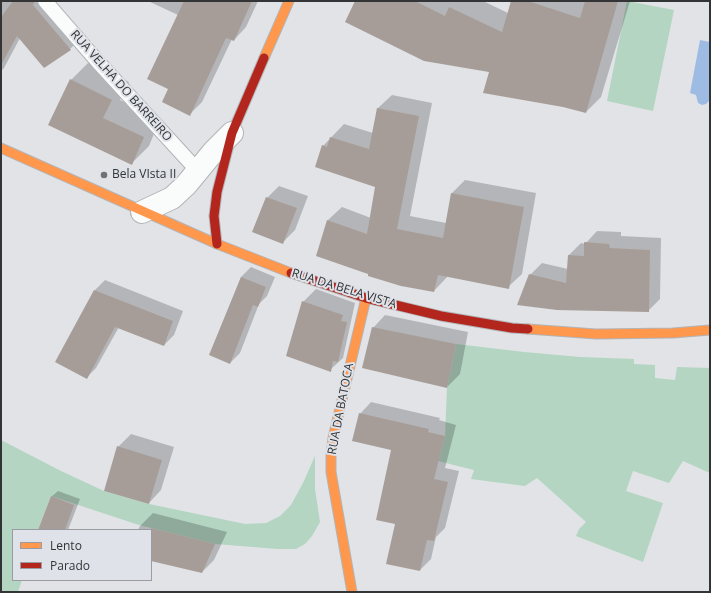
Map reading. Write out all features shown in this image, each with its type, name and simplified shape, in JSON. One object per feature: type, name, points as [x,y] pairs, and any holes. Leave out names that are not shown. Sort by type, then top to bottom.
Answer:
[{"type":"main road","points":[[217,244],[214,216],[217,192],[232,133],[289,1]]},
{"type":"main road","name":"RUA DA BELA VISTA","points":[[1,148],[142,212],[217,244],[284,271],[366,298],[441,316],[512,328],[596,334],[672,333],[710,330]]},
{"type":"main road","name":"RUA DA BATOCA","points":[[352,592],[331,472],[331,456],[333,438],[366,298]]},
{"type":"street","points":[[142,212],[172,198],[186,185],[232,133]]},
{"type":"lane","name":"RUA VELHA DO BARREIRO","points":[[45,1],[98,62],[198,170]]},
{"type":"green space","points":[[627,1],[674,10],[653,111],[607,101]]},
{"type":"green space","points":[[456,344],[580,357],[634,359],[634,364],[655,365],[655,378],[675,380],[677,367],[710,368],[710,473],[683,461],[669,483],[633,471],[626,491],[663,503],[643,562],[576,536],[579,529],[586,522],[537,478],[525,486],[471,479],[474,470],[422,457],[439,459],[445,436],[447,388]]},
{"type":"green space","points":[[1,440],[104,491],[149,504],[245,524],[266,523],[280,516],[291,505],[315,456],[315,489],[320,522],[312,536],[305,544],[296,549],[215,544],[139,525],[51,496],[38,529],[12,529],[12,581],[22,581],[18,592],[1,592]]},
{"type":"water","points":[[700,40],[710,42],[710,98],[706,104],[702,105],[698,103],[696,95],[690,93]]},
{"type":"building","points":[[13,1],[35,1],[33,5],[71,50],[44,68],[17,36],[1,65],[1,17]]},
{"type":"building","points":[[184,1],[252,1],[234,41],[226,38],[190,116],[162,102],[168,89],[147,79]]},
{"type":"building","points":[[355,1],[415,1],[445,16],[449,7],[502,32],[511,1],[528,1],[580,18],[585,1],[618,1],[586,113],[563,107],[483,93],[489,72],[424,61],[345,22]]},
{"type":"building","points":[[70,79],[112,100],[103,118],[144,137],[132,165],[48,125]]},
{"type":"building","points":[[377,108],[419,116],[397,229],[443,238],[451,193],[524,207],[509,289],[438,275],[434,292],[401,286],[368,276],[368,274],[316,256],[327,220],[367,234],[375,187],[315,167],[322,145],[327,147],[330,137],[369,149]]},
{"type":"building","points":[[266,197],[297,208],[283,244],[252,232]]},
{"type":"building","points":[[584,242],[609,244],[610,248],[650,250],[649,312],[557,310],[517,305],[529,274],[566,283],[568,255],[584,256]]},
{"type":"building","points":[[241,277],[266,287],[258,307],[253,305],[230,364],[209,355]]},
{"type":"building","points":[[94,290],[173,321],[164,346],[115,327],[87,379],[55,362]]},
{"type":"building","points":[[302,301],[343,315],[341,321],[347,322],[338,362],[333,361],[331,372],[286,356]]},
{"type":"building","points":[[372,327],[456,344],[447,388],[362,368]]},
{"type":"building","points":[[359,413],[429,429],[428,432],[445,436],[434,479],[448,482],[434,541],[427,540],[420,571],[386,564],[395,524],[376,520],[391,450],[352,441]]},
{"type":"building","points":[[117,446],[162,460],[149,504],[104,491]]},
{"type":"building","points":[[51,496],[74,505],[65,529],[38,529]]},
{"type":"building","points":[[151,529],[215,544],[202,573],[152,561]]},
{"type":"traffic: slow","points":[[264,58],[289,1]]},
{"type":"traffic: slow","points":[[1,148],[217,244],[291,273]]},
{"type":"traffic: slow","points":[[352,592],[331,472],[331,456],[333,438],[366,298]]},
{"type":"traffic: slow","points":[[528,329],[596,334],[673,333],[710,330]]},
{"type":"traffic: jam","points":[[217,244],[214,216],[217,192],[232,133],[264,58]]},
{"type":"traffic: jam","points":[[291,273],[366,298],[441,316],[512,328],[528,329]]},
{"type":"place","name":"Bela VIsta II","points":[[104,175]]}]
